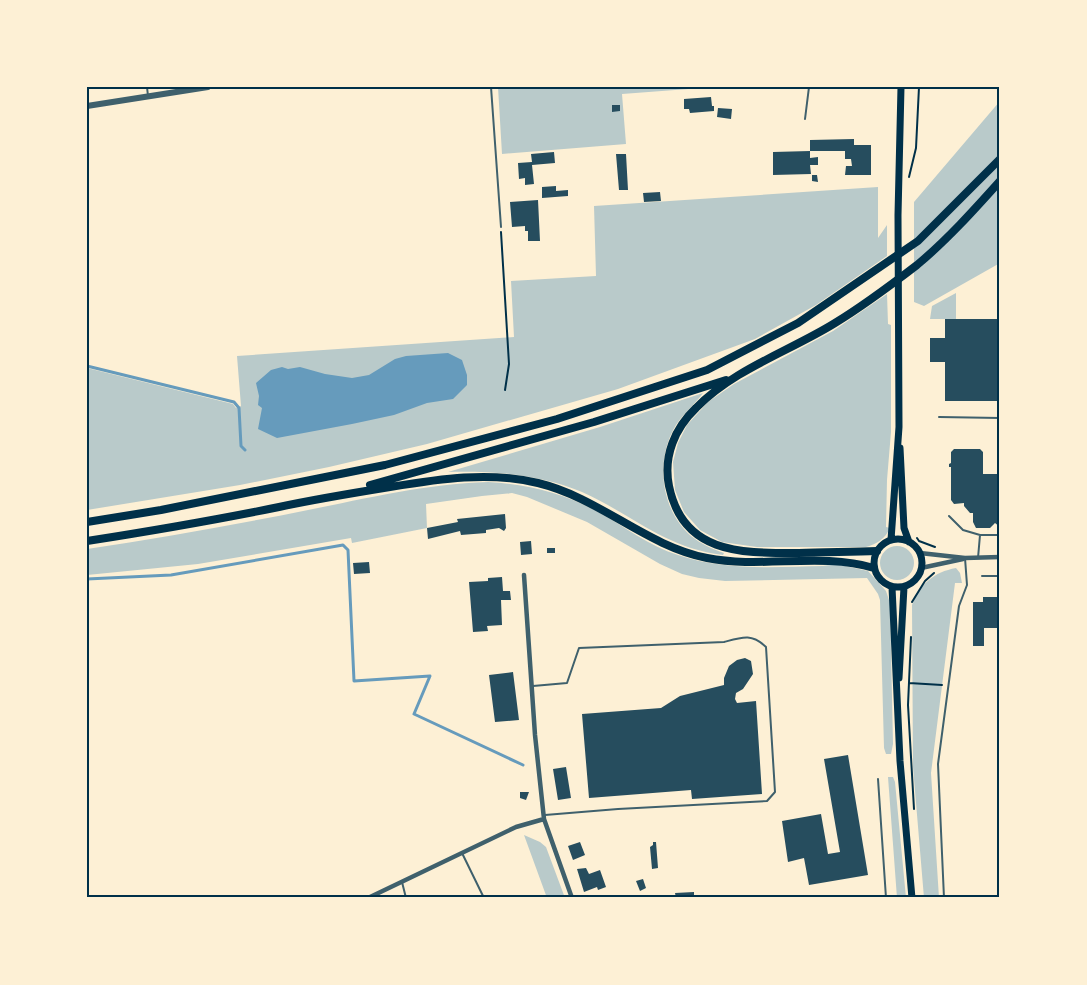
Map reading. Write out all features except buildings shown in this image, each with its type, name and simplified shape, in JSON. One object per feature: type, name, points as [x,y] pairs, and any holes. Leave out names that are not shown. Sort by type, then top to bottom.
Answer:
[{"type":"highway","points":[[87,522],[161,510],[385,465],[557,419],[707,370],[798,323],[918,241],[1000,157]]},
{"type":"highway","points":[[877,551],[755,553],[724,549],[700,536],[679,515],[671,496],[668,480],[667,464],[670,448],[676,433],[695,409],[735,377],[835,323],[917,265],[960,225],[1000,181]]},
{"type":"highway","points":[[333,496],[594,422],[735,377]]},
{"type":"highway","points":[[87,541],[174,528],[333,496],[448,478],[492,477],[539,483],[580,497],[660,543],[708,558],[729,561],[836,561],[874,568]]},
{"type":"main road","points":[[891,540],[899,427],[898,215],[901,87]]},
{"type":"main road","points":[[899,427],[904,528],[909,542],[920,553],[921,568],[915,580],[904,587],[892,587],[880,580],[874,568],[877,551],[880,546],[891,540],[909,542]]},
{"type":"main road","points":[[892,587],[902,784],[912,898]]},
{"type":"main road","points":[[897,702],[903,638],[904,587]]},
{"type":"street","points":[[87,106],[208,87]]},
{"type":"street","points":[[920,553],[966,558],[1000,557]]},
{"type":"street","points":[[921,568],[966,558]]},
{"type":"street","points":[[524,575],[544,817],[573,898]]},
{"type":"street","points":[[368,898],[516,827],[544,817]]},
{"type":"lane","points":[[147,87],[148,97]]},
{"type":"lane","points":[[491,87],[501,226]]},
{"type":"lane","points":[[805,119],[809,87]]},
{"type":"lane","points":[[939,417],[1000,418]]},
{"type":"lane","points":[[949,516],[963,531],[980,535],[1000,535]]},
{"type":"lane","points":[[978,558],[980,535]]},
{"type":"lane","points":[[944,898],[938,764],[959,606],[967,585],[966,558]]},
{"type":"lane","points":[[982,576],[1000,576]]},
{"type":"lane","points":[[532,686],[567,683],[579,648],[724,642],[743,637],[758,639],[766,647],[775,792],[767,801],[653,807],[544,817]]},
{"type":"lane","points":[[878,779],[886,898]]},
{"type":"lane","points":[[462,853],[484,898]]},
{"type":"lane","points":[[402,882],[406,898]]},
{"type":"path","points":[[908,181],[918,138],[919,87]]},
{"type":"path","points":[[501,226],[509,364],[505,390]]},
{"type":"path","points":[[914,535],[919,541],[935,547],[936,554]]},
{"type":"path","points":[[911,605],[925,581],[935,571],[936,565]]},
{"type":"path","points":[[911,636],[909,683],[914,813]]},
{"type":"path","points":[[909,683],[949,686]]},
{"type":"shaded area","points":[[498,87],[715,87],[622,94],[626,144],[502,154]]},
{"type":"shaded area","points":[[1000,101],[1000,263],[924,306],[914,302],[914,202]]},
{"type":"shaded area","points":[[878,187],[878,238],[887,225],[887,256],[816,305],[755,339],[618,389],[427,444],[240,485],[87,510],[87,368],[233,404],[236,408],[241,406],[237,356],[514,337],[511,281],[596,276],[594,206]]},
{"type":"shaded area","points":[[956,293],[956,319],[930,319],[932,306]]},
{"type":"shaded area","points":[[887,294],[888,324],[891,325],[891,432],[886,527],[890,528],[886,535],[877,543],[866,547],[757,547],[722,542],[700,530],[684,512],[675,490],[673,462],[678,443],[687,425],[708,402],[734,384],[833,331]]},
{"type":"shaded area","points":[[703,393],[679,421],[669,438],[663,468],[664,483],[667,498],[681,525],[695,539],[724,553],[723,555],[702,551],[666,538],[582,492],[550,481],[483,472],[448,472],[600,427]]},
{"type":"shaded area","points":[[488,482],[531,487],[572,500],[598,512],[657,546],[696,560],[750,567],[836,564],[868,571],[886,591],[890,603],[893,744],[891,754],[886,754],[884,748],[880,600],[867,578],[725,581],[682,574],[587,522],[512,493],[426,504],[427,528],[352,543],[351,538],[198,564],[87,575],[87,549],[225,526],[397,492]]},
{"type":"shaded area","points":[[897,546],[909,551],[914,563],[909,575],[897,580],[885,575],[880,563],[885,551]]},
{"type":"shaded area","points":[[956,568],[960,573],[962,583],[955,583],[931,773],[939,898],[924,898],[913,767],[912,605],[919,591],[929,580]]},
{"type":"shaded area","points":[[888,777],[893,777],[895,782],[906,898],[897,898]]},
{"type":"shaded area","points":[[524,835],[546,847],[565,898],[547,898]]},
{"type":"water","points":[[448,353],[462,360],[467,375],[467,385],[453,399],[427,403],[394,415],[277,438],[258,429],[262,408],[258,405],[259,396],[256,383],[271,370],[282,367],[288,369],[300,367],[352,378],[369,375],[395,359],[406,356]]},
{"type":"waterway","points":[[87,366],[234,402],[239,408],[241,446],[245,450]]},
{"type":"waterway","points":[[87,579],[171,575],[343,545],[348,550],[354,681],[430,676],[414,714],[523,765]]}]
